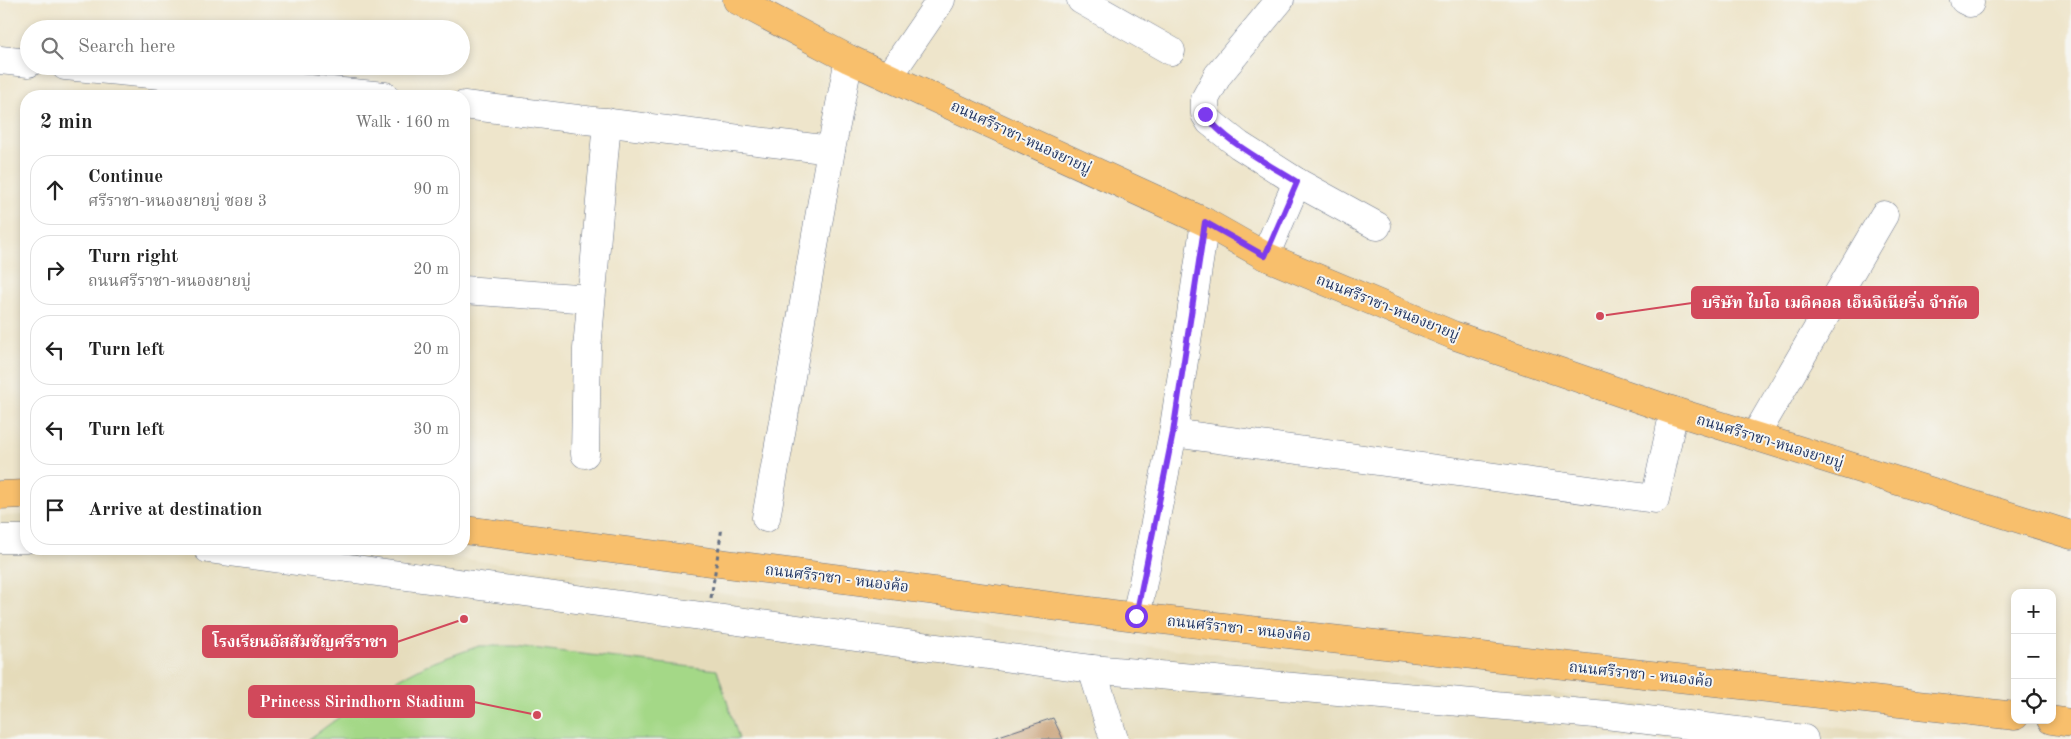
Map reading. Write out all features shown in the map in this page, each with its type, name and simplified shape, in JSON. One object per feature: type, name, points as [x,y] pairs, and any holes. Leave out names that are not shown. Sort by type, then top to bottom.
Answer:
[{"type":"main road","name":"ถนนศรีราชา-หนองยายบู่","points":[[737,0],[849,58],[1205,222],[1265,256],[1452,335],[1674,411],[2071,535]]},
{"type":"main road","points":[[0,495],[20,494]]},
{"type":"main road","name":"ถนนศรีราชา - หนองค้อ","points":[[470,531],[1136,616],[2011,716]]},
{"type":"main road","points":[[2056,720],[2071,722]]},
{"type":"street","points":[[889,76],[941,0]]},
{"type":"street","points":[[1081,0],[1171,50]]},
{"type":"street","points":[[1280,0],[1218,75],[1205,99],[1205,114],[1210,122],[1239,145],[1297,182],[1377,226]]},
{"type":"street","points":[[766,518],[849,58]]},
{"type":"street","points":[[0,60],[20,62]]},
{"type":"street","points":[[161,75],[321,90]]},
{"type":"street","points":[[470,105],[831,150]]},
{"type":"street","points":[[585,454],[587,349],[607,122]]},
{"type":"street","points":[[1265,256],[1297,182]]},
{"type":"street","points":[[1755,436],[1884,215]]},
{"type":"street","points":[[1136,616],[1173,433],[1205,222]]},
{"type":"street","points":[[470,290],[591,298]]},
{"type":"street","points":[[1173,433],[1655,499],[1674,411]]},
{"type":"street","points":[[0,539],[20,539]]},
{"type":"street","points":[[252,555],[1092,669],[1610,727],[1804,739]]},
{"type":"street","points":[[1092,669],[1114,739]]},
{"type":"path","points":[[711,598],[722,527]]},
{"type":"shaded area","points":[[20,515],[20,555],[434,555],[726,594],[1131,644],[1935,739],[0,739],[0,516]]},
{"type":"green space","points":[[479,646],[515,646],[717,670],[739,739],[309,739],[374,692],[426,665]]},
{"type":"building","points":[[1053,718],[1063,739],[990,739]]},
{"type":"place","name":"บริษัท ไบโอ เมดิคอล เอ็นจิเนียริ่ง จำกัด","points":[[1600,316]]},
{"type":"place","name":"โรงเรียนอัสสัมชัญศรีราชา","points":[[464,619]]},
{"type":"place","name":"Princess Sirindhorn Stadium","points":[[537,715]]},
{"type":"route","points":[[1136,616],[1173,433],[1205,222],[1265,256],[1297,182],[1239,145],[1210,122],[1205,114]]}]
